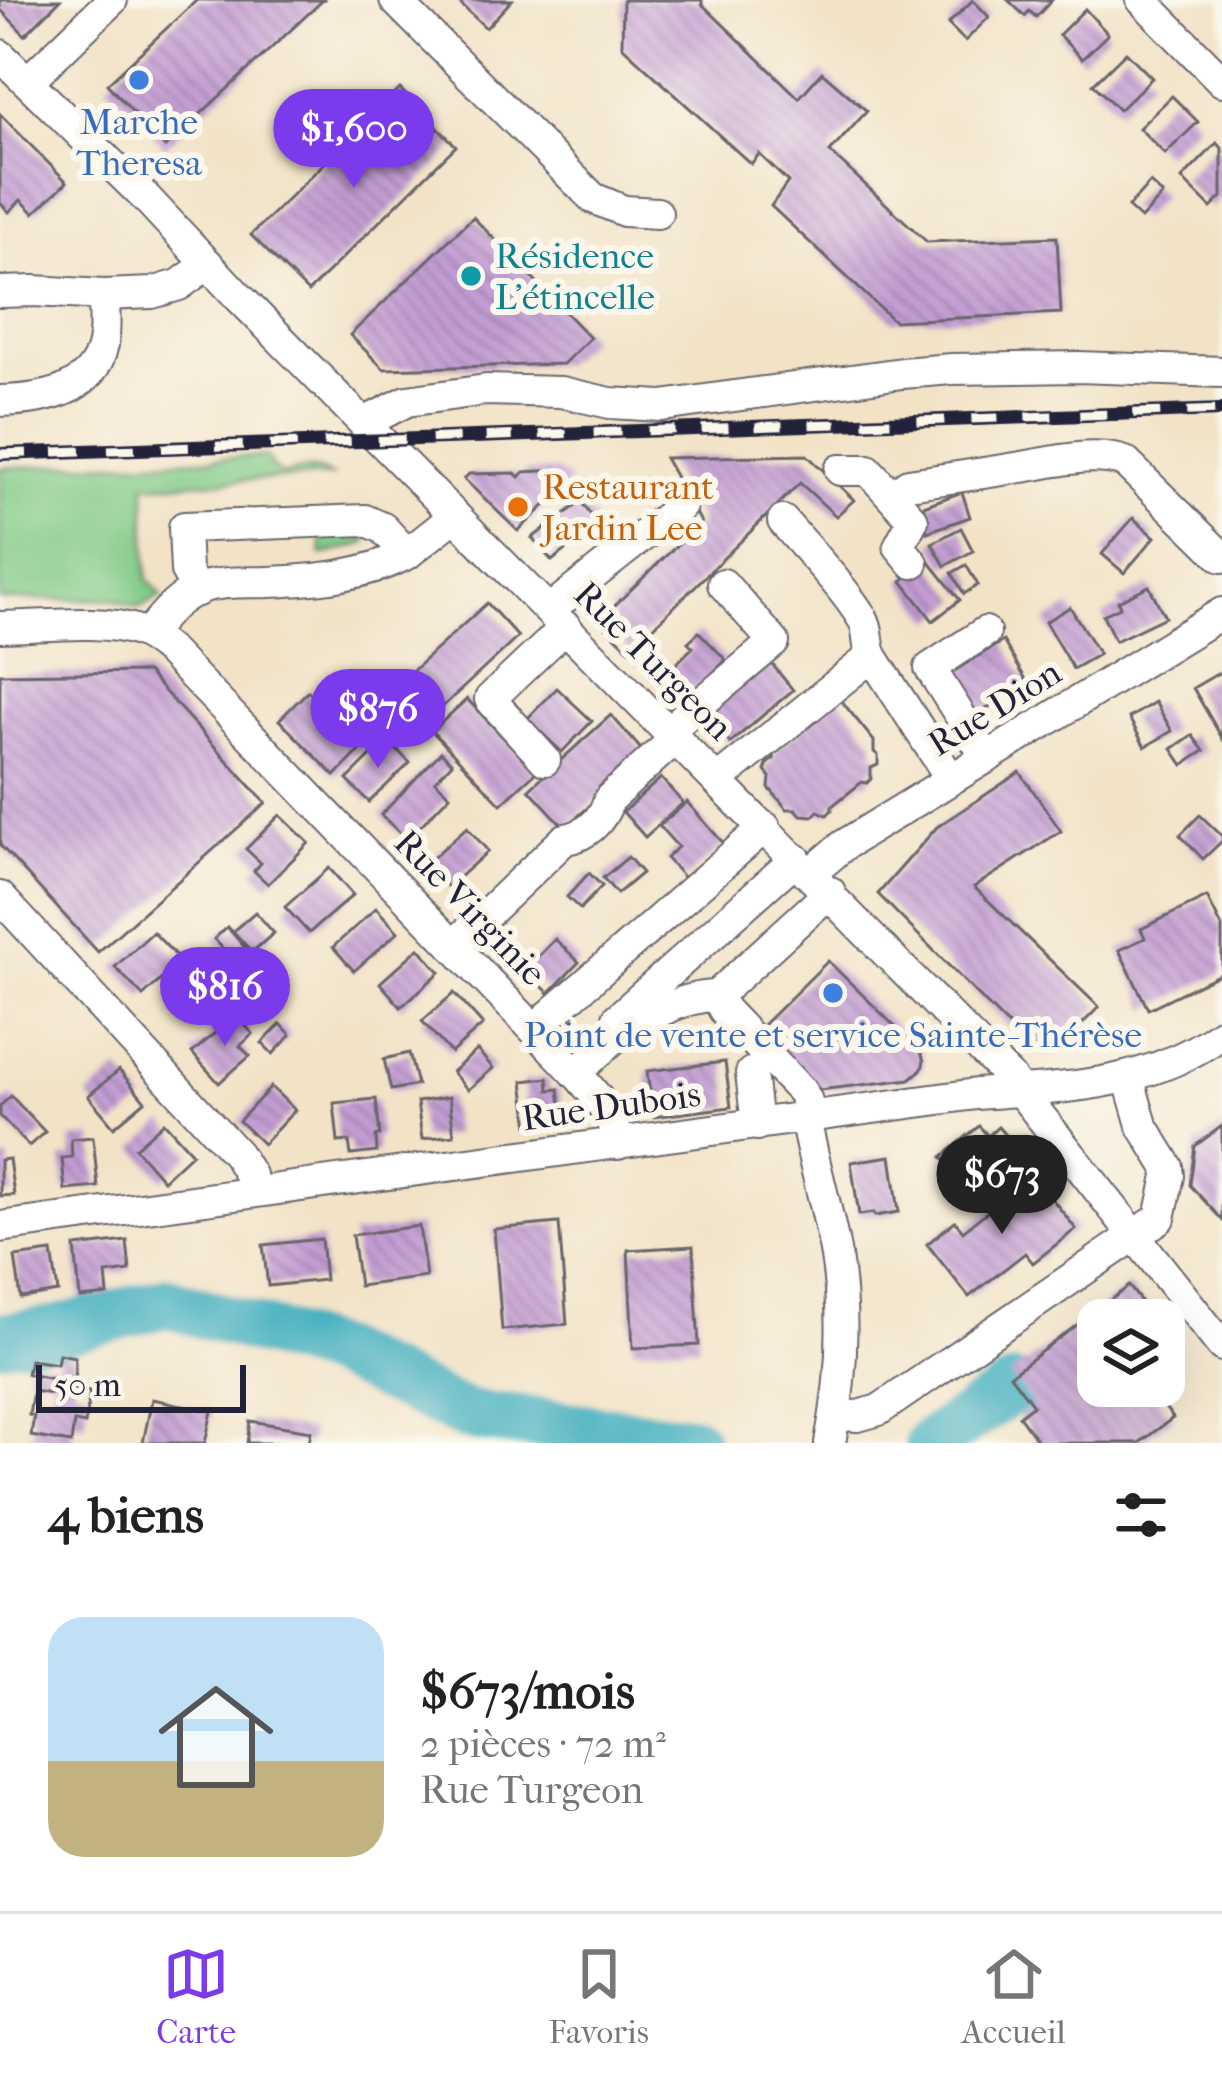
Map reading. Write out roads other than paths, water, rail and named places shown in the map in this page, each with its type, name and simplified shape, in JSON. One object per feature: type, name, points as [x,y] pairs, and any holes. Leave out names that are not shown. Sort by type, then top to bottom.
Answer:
[{"type":"street","points":[[28,81],[112,0]]},
{"type":"street","points":[[395,0],[593,198],[624,211],[657,213]]},
{"type":"street","points":[[1142,0],[1222,81]]},
{"type":"street","name":"Rue Turgeon","points":[[0,55],[1021,1090],[1222,1346]]},
{"type":"street","points":[[0,292],[104,295],[164,291],[208,264]]},
{"type":"street","points":[[0,401],[52,395],[79,383],[103,344],[104,295]]},
{"type":"street","points":[[364,423],[407,401],[486,390],[561,392],[662,406],[952,369],[1222,371]]},
{"type":"street","points":[[892,496],[908,484],[1099,457],[1126,462],[1222,557]]},
{"type":"street","points":[[840,470],[868,470],[913,520],[899,547],[913,563]]},
{"type":"street","points":[[545,760],[490,700],[558,618],[681,506]]},
{"type":"street","points":[[0,627],[110,626],[147,635],[172,605],[196,591],[225,584],[348,575],[406,554],[454,515]]},
{"type":"street","points":[[196,591],[186,571],[184,526],[365,520],[383,528],[406,554]]},
{"type":"street","points":[[783,521],[866,624],[872,656],[951,779]]},
{"type":"street","points":[[454,945],[566,838],[580,837],[605,814],[609,800],[672,734],[774,642],[723,584]]},
{"type":"street","name":"Rue Dion","points":[[812,875],[844,845],[1222,613]]},
{"type":"street","points":[[985,632],[930,668],[986,758]]},
{"type":"street","name":"Rue Virginie","points":[[147,635],[190,670],[576,1073],[602,1103],[618,1144]]},
{"type":"street","points":[[718,781],[872,656]]},
{"type":"street","points":[[534,1029],[765,827]]},
{"type":"street","points":[[615,1037],[618,1018],[670,972],[812,875]]},
{"type":"street","points":[[576,1073],[615,1037],[648,1018],[705,998],[812,875]]},
{"type":"street","points":[[0,897],[237,1154],[250,1175],[253,1192]]},
{"type":"street","points":[[670,972],[724,1010],[807,1101],[805,1118],[839,1285],[842,1358],[832,1429]]},
{"type":"street","name":"Rue Dubois","points":[[0,1227],[976,1094],[1081,1086],[1128,1077],[1198,1050],[1222,1033]]},
{"type":"street","points":[[751,1073],[757,1125]]},
{"type":"street","points":[[832,1429],[879,1410],[1160,1218],[1169,1176],[1166,1161],[1142,1125],[1128,1077]]},
{"type":"waterway","points":[[0,1338],[56,1331],[166,1302],[335,1353],[466,1415],[693,1441]]},
{"type":"waterway","points":[[930,1443],[1014,1388]]},
{"type":"railway","points":[[0,454],[1222,410]]},
{"type":"place","name":"Marche Theresa","points":[[139,80]]},
{"type":"place","name":"Résidence L'étincelle","points":[[471,276]]},
{"type":"place","name":"Restaurant Jardin Lee","points":[[518,507]]},
{"type":"place","name":"Point de vente et service Sainte-Thérèse","points":[[833,993]]}]
